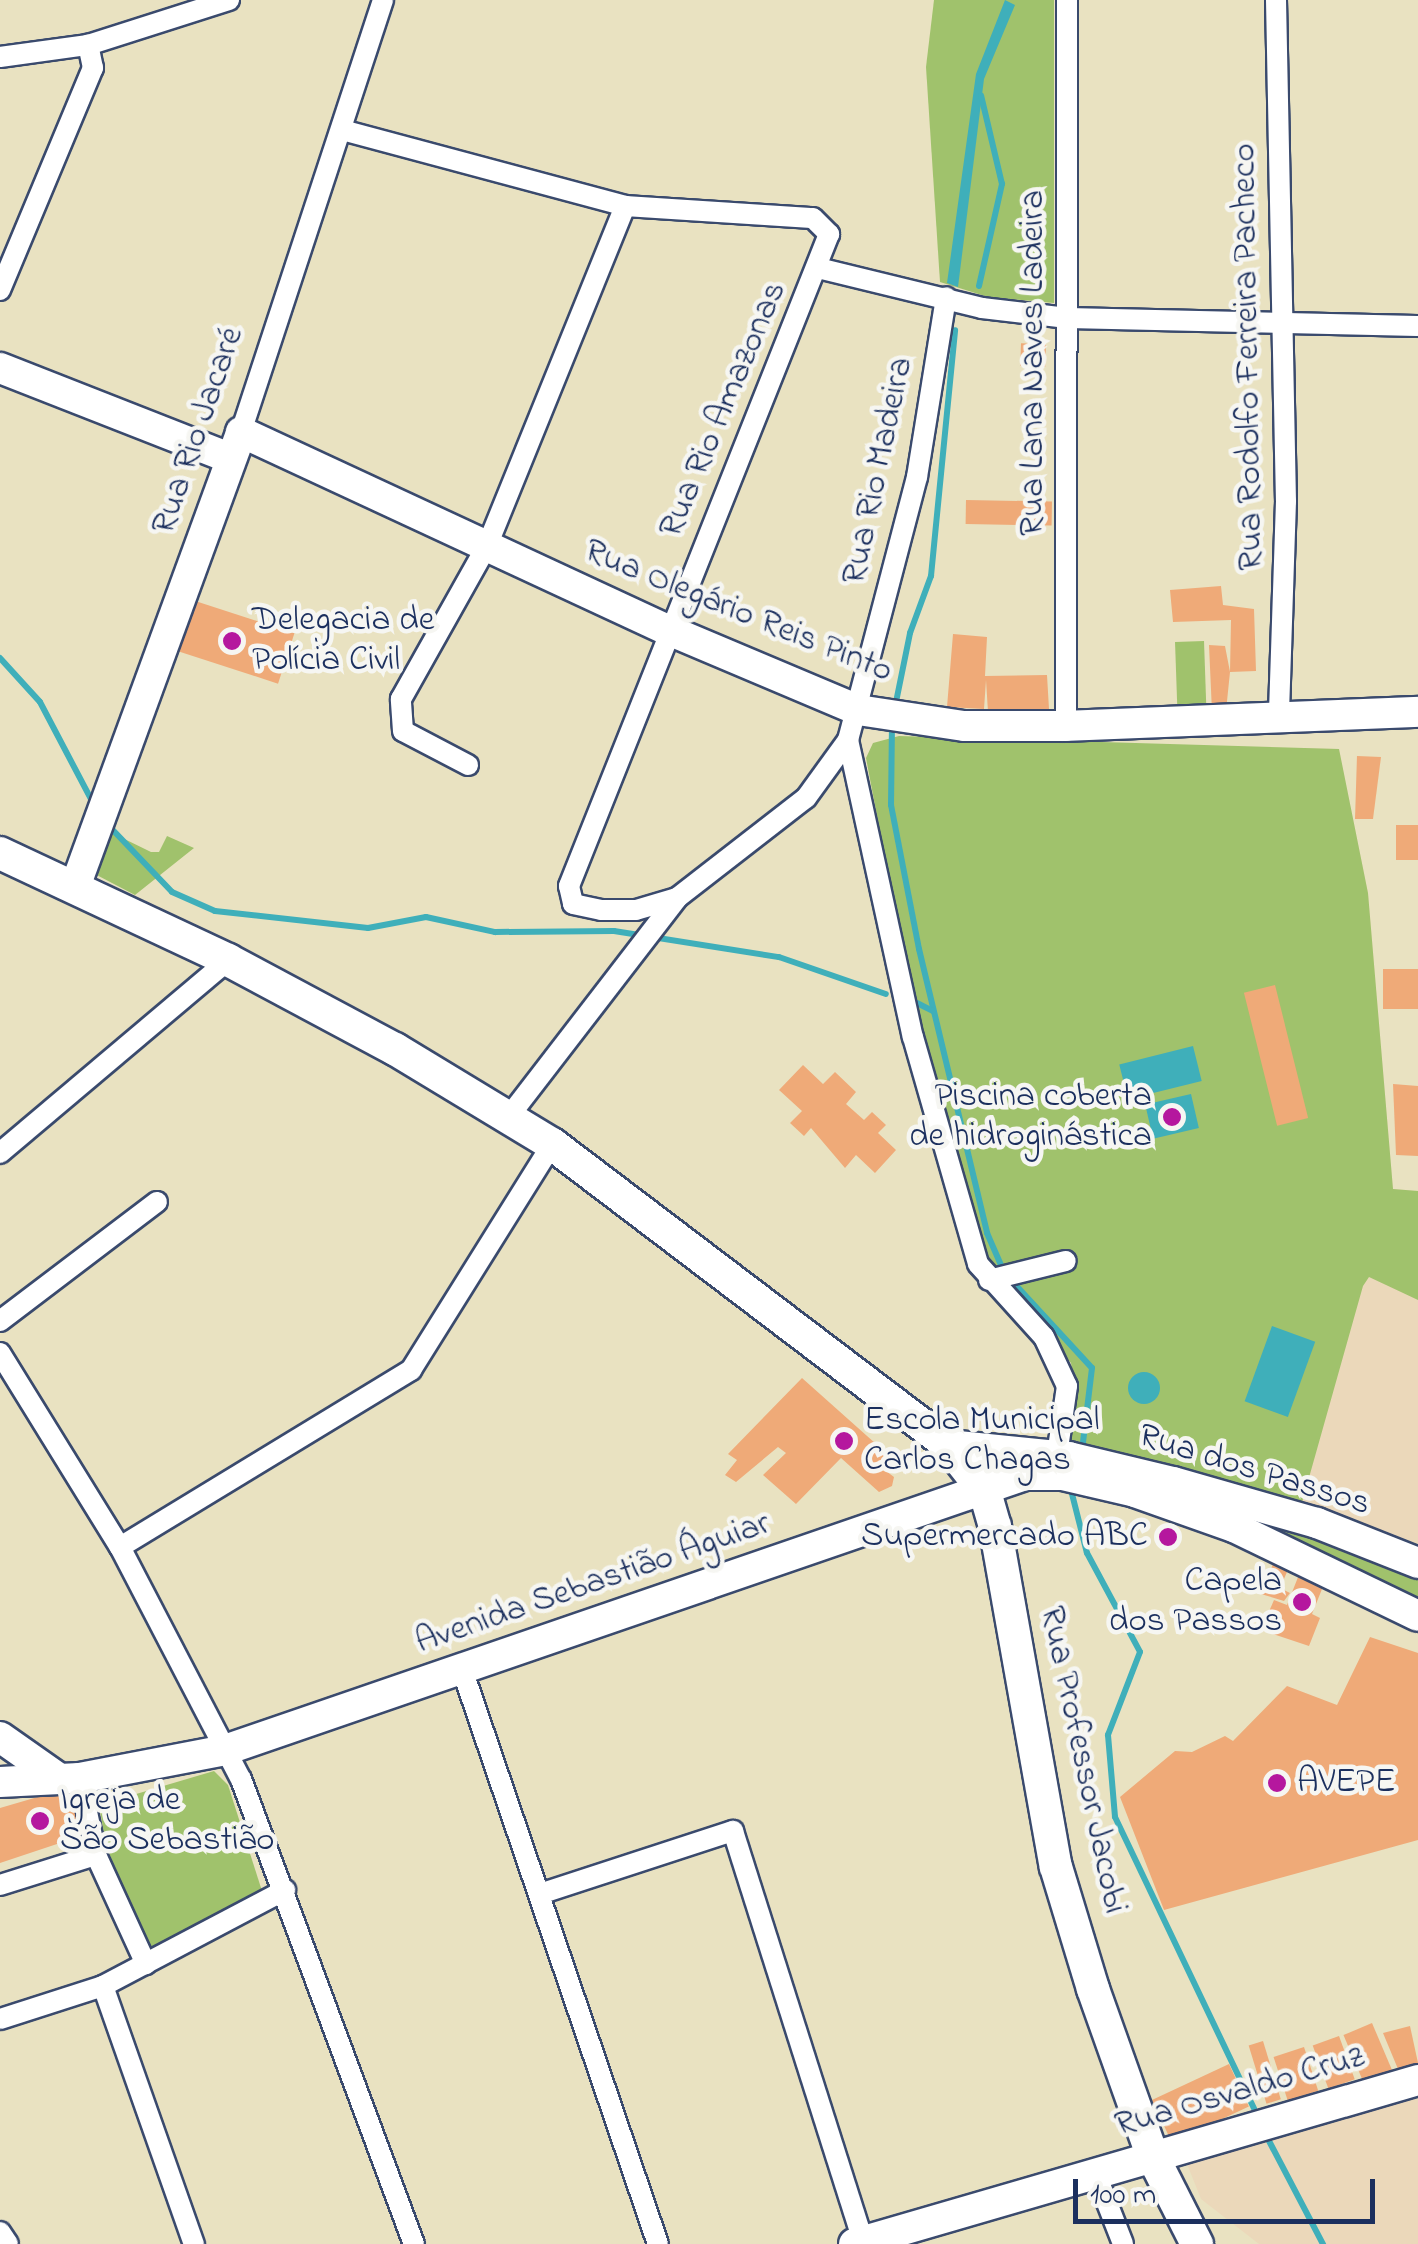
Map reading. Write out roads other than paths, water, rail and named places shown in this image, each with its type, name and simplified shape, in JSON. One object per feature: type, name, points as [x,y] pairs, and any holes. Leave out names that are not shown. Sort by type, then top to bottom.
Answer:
[{"type":"main road","name":"Rua Professor Jacobi","points":[[0,852],[76,884],[228,960],[395,1049],[552,1144],[948,1445],[985,1492],[1056,1868],[1157,2164],[1198,2244]]},
{"type":"main road","points":[[1157,2164],[1226,2244]]},
{"type":"street","points":[[0,56],[88,45],[229,0]]},
{"type":"street","name":"Rua Rio Jacaré","points":[[76,884],[235,445],[382,0]]},
{"type":"street","name":"Rua Lana Naves Ladeira","points":[[1066,0],[1066,726]]},
{"type":"street","name":"Rua Rodolfo Ferreira Pacheco","points":[[1276,0],[1284,321],[1279,714]]},
{"type":"street","points":[[0,290],[93,68],[88,45]]},
{"type":"street","points":[[342,130],[625,206],[487,546],[402,699],[403,731],[468,765]]},
{"type":"street","name":"Rua Rio Amazonas","points":[[625,206],[813,218],[829,234],[666,629],[569,886],[574,904],[601,910],[636,910],[676,898]]},
{"type":"street","points":[[818,268],[946,298],[1067,318],[1418,326]]},
{"type":"street","name":"Rua Rio Madeira","points":[[508,1119],[676,898],[806,798],[848,740],[880,714],[946,298]]},
{"type":"street","name":"Rua Olegário Reis Pinto","points":[[0,368],[235,445],[487,546],[666,629],[880,714],[1066,726],[1279,714],[1418,712]]},
{"type":"street","points":[[848,740],[914,1036],[978,1264],[1060,1360],[1068,1386],[1071,1466]]},
{"type":"street","points":[[0,1152],[228,960]]},
{"type":"street","points":[[120,1547],[411,1370],[552,1144]]},
{"type":"street","points":[[0,1321],[157,1202]]},
{"type":"street","points":[[989,1280],[1066,1261]]},
{"type":"street","points":[[0,1353],[120,1547],[225,1750],[286,1890],[414,2244]]},
{"type":"street","name":"Rua dos Passos","points":[[948,1445],[1071,1466],[1317,1523],[1418,1563]]},
{"type":"street","name":"Rua dos Passos","points":[[985,1492],[1025,1475],[1071,1466],[1234,1527],[1418,1616]]},
{"type":"street","name":"Avenida Sebastião Águiar","points":[[0,1782],[68,1778],[225,1750],[985,1492]]},
{"type":"street","points":[[462,1669],[543,1894],[658,2244]]},
{"type":"street","points":[[0,1737],[68,1778],[96,1855],[146,1964]]},
{"type":"street","points":[[543,1894],[733,1831],[858,2243]]},
{"type":"street","points":[[0,1885],[96,1855]]},
{"type":"street","points":[[0,2019],[103,1986],[286,1890]]},
{"type":"street","points":[[103,1986],[194,2244]]},
{"type":"street","name":"Rua Osvaldo Cruz","points":[[858,2243],[1096,2172],[1157,2164],[1418,2080]]},
{"type":"street","points":[[1096,2172],[1123,2244]]},
{"type":"street","points":[[0,2232],[8,2244]]},
{"type":"water","points":[[1005,0],[1015,5],[984,79],[958,287],[947,283],[976,74]]},
{"type":"water","points":[[1193,1046],[1202,1081],[1128,1099],[1119,1064]]},
{"type":"water","name":"Piscina coberta de hidroginástica","points":[[1191,1094],[1199,1128],[1153,1139],[1145,1105]]},
{"type":"water","points":[[1272,1326],[1315,1342],[1288,1417],[1245,1401]]},
{"type":"water","points":[[1144,1372],[1156,1376],[1160,1388],[1156,1400],[1144,1404],[1132,1400],[1128,1388],[1132,1376]]},
{"type":"waterway","points":[[979,286],[1002,184],[981,95]]},
{"type":"waterway","points":[[895,707],[910,633],[931,576],[955,330]]},
{"type":"waterway","points":[[0,658],[40,702],[93,803]]},
{"type":"waterway","points":[[892,724],[891,805],[919,949],[987,1233],[1004,1272]]},
{"type":"waterway","points":[[109,826],[172,892],[215,911],[368,928],[426,917],[495,932],[614,931],[779,957],[886,994]]},
{"type":"waterway","points":[[917,1003],[933,1011]]},
{"type":"waterway","points":[[1012,1281],[1092,1368],[1082,1451]]},
{"type":"waterway","points":[[1070,1486],[1087,1553],[1140,1652],[1108,1735],[1115,1817],[1254,2109]]},
{"type":"waterway","points":[[1268,2139],[1323,2244]]},
{"type":"place","name":"Delegacia de Polícia Civil","points":[[232,641]]},
{"type":"place","name":"Piscina coberta de hidroginástica","points":[[1172,1117]]},
{"type":"place","name":"Escola Municipal Carlos Chagas","points":[[844,1441]]},
{"type":"place","name":"Supermercado ABC","points":[[1168,1537]]},
{"type":"place","name":"Capela dos Passos","points":[[1302,1602]]},
{"type":"place","name":"AVEPE","points":[[1277,1783]]},
{"type":"place","name":"Igreja de São Sebastião","points":[[40,1821]]}]
